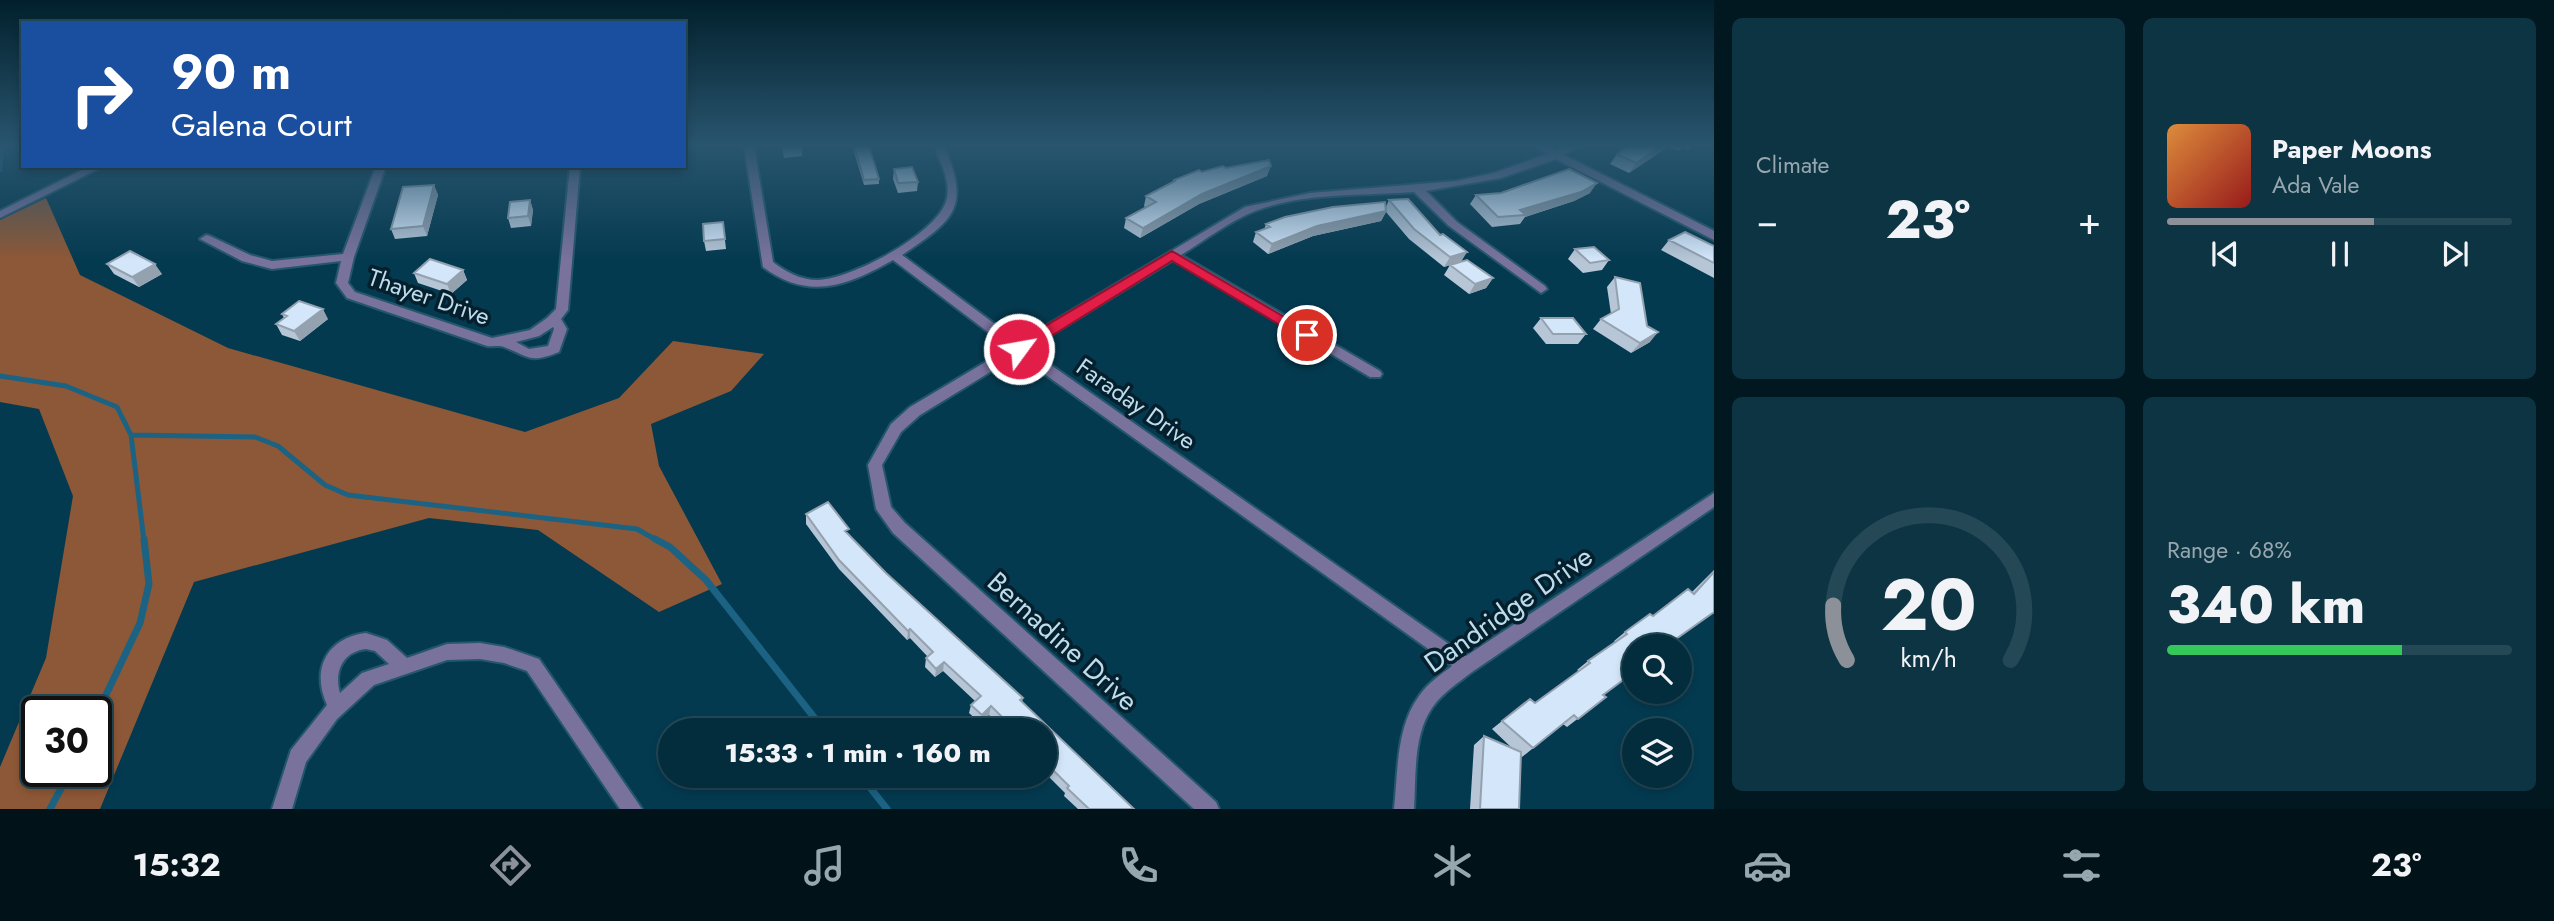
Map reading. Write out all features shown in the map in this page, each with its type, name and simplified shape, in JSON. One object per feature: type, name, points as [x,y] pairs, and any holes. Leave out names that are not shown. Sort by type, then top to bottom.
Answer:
[{"type":"street","points":[[2,213],[62,184]]},
{"type":"street","name":"Thayer Drive","points":[[375,184],[348,257],[342,283],[351,295],[492,343],[534,333],[554,319]]},
{"type":"street","points":[[505,341],[529,355],[554,349],[558,342],[561,329],[554,319],[562,310],[573,184]]},
{"type":"street","points":[[755,184],[767,264],[787,280],[826,283],[895,256],[946,214],[954,184]]},
{"type":"street","points":[[1019,349],[1249,209],[1276,200],[1305,195],[1461,184]]},
{"type":"street","points":[[1613,184],[1714,236]]},
{"type":"street","points":[[1417,189],[1453,224],[1541,289]]},
{"type":"street","points":[[206,239],[246,258],[272,265],[348,257]]},
{"type":"street","points":[[1172,255],[1375,374]]},
{"type":"street","name":"Faraday Drive","points":[[895,256],[1019,349],[1466,666]]},
{"type":"street","name":"Bernadine Drive","points":[[1019,349],[915,411],[896,428],[875,465],[884,509],[899,528],[1209,809]]},
{"type":"street","name":"Dandridge Drive","points":[[1404,809],[1414,726],[1423,705],[1437,689],[1466,666],[1714,499]]},
{"type":"street","points":[[337,707],[328,691],[326,673],[332,660],[343,650],[360,641],[374,642],[388,650],[403,666]]},
{"type":"street","points":[[282,809],[298,757],[337,707],[368,679],[447,652],[481,651],[504,654],[533,665],[632,809]]},
{"type":"shaded area","points":[[46,198],[80,275],[228,348],[525,432],[619,398],[673,341],[764,354],[731,391],[651,424],[659,466],[722,584],[659,612],[538,530],[429,518],[194,582],[112,780],[112,696],[30,696],[46,658],[73,496],[39,409],[0,402],[0,220]]},
{"type":"shaded area","points":[[21,717],[21,787],[109,787],[100,809],[0,809],[0,767]]},
{"type":"building","points":[[1170,184],[1227,184],[1202,194],[1143,228],[1126,218],[1156,202],[1146,196]]},
{"type":"building","points":[[1527,184],[1596,184],[1581,192],[1520,210],[1526,215],[1498,217],[1476,195],[1501,193]]},
{"type":"building","points":[[434,185],[423,226],[391,229],[403,187]]},
{"type":"building","points":[[1408,199],[1440,235],[1443,234],[1467,252],[1450,257],[1414,229],[1389,200]]},
{"type":"building","points":[[530,200],[528,216],[508,218],[510,202]]},
{"type":"building","points":[[1385,202],[1386,211],[1317,226],[1272,244],[1256,232],[1270,227],[1266,224],[1285,217],[1333,207]]},
{"type":"building","points":[[723,222],[725,239],[704,241],[703,224]]},
{"type":"building","points":[[1685,232],[1714,246],[1714,263],[1669,240]]},
{"type":"building","points":[[1594,247],[1609,260],[1590,263],[1575,249]]},
{"type":"building","points":[[130,251],[155,264],[132,277],[107,264]]},
{"type":"building","points":[[430,259],[463,270],[447,284],[414,273]]},
{"type":"building","points":[[1467,260],[1493,278],[1475,284],[1450,265]]},
{"type":"building","points":[[1615,277],[1640,283],[1647,326],[1658,332],[1640,343],[1601,319],[1619,309]]},
{"type":"building","points":[[299,301],[323,309],[294,331],[276,324],[287,316],[282,314]]},
{"type":"building","points":[[1541,318],[1573,318],[1586,334],[1553,334]]},
{"type":"building","points":[[828,502],[849,529],[845,531],[886,573],[1023,698],[1020,700],[1039,718],[1003,718],[991,706],[982,715],[971,705],[981,696],[944,662],[936,669],[926,658],[933,652],[910,629],[908,631],[839,560],[806,514]]},
{"type":"building","points":[[1714,572],[1714,612],[1683,634],[1625,632],[1650,614],[1653,616],[1688,589],[1694,594]]},
{"type":"building","points":[[1622,637],[1622,681],[1578,719],[1574,715],[1533,748],[1502,721],[1530,699],[1535,703],[1590,663],[1588,661]]},
{"type":"building","points":[[1057,735],[1134,809],[1089,809],[1067,788],[1069,786],[1057,774]]},
{"type":"building","points":[[1484,736],[1521,752],[1519,809],[1480,809]]},
{"type":"waterway","points":[[0,376],[66,386],[117,407],[131,435]]},
{"type":"waterway","points":[[131,435],[255,437],[278,446],[325,485],[348,495],[637,529],[658,541]]},
{"type":"waterway","points":[[131,435],[144,541]]},
{"type":"waterway","points":[[105,696],[140,623],[149,584],[144,539]]},
{"type":"waterway","points":[[655,539],[670,547],[706,580],[815,718]]},
{"type":"waterway","points":[[50,809],[62,787]]},
{"type":"waterway","points":[[870,788],[887,809]]},
{"type":"route","points":[[1019,349],[1172,255],[1307,335]]}]
